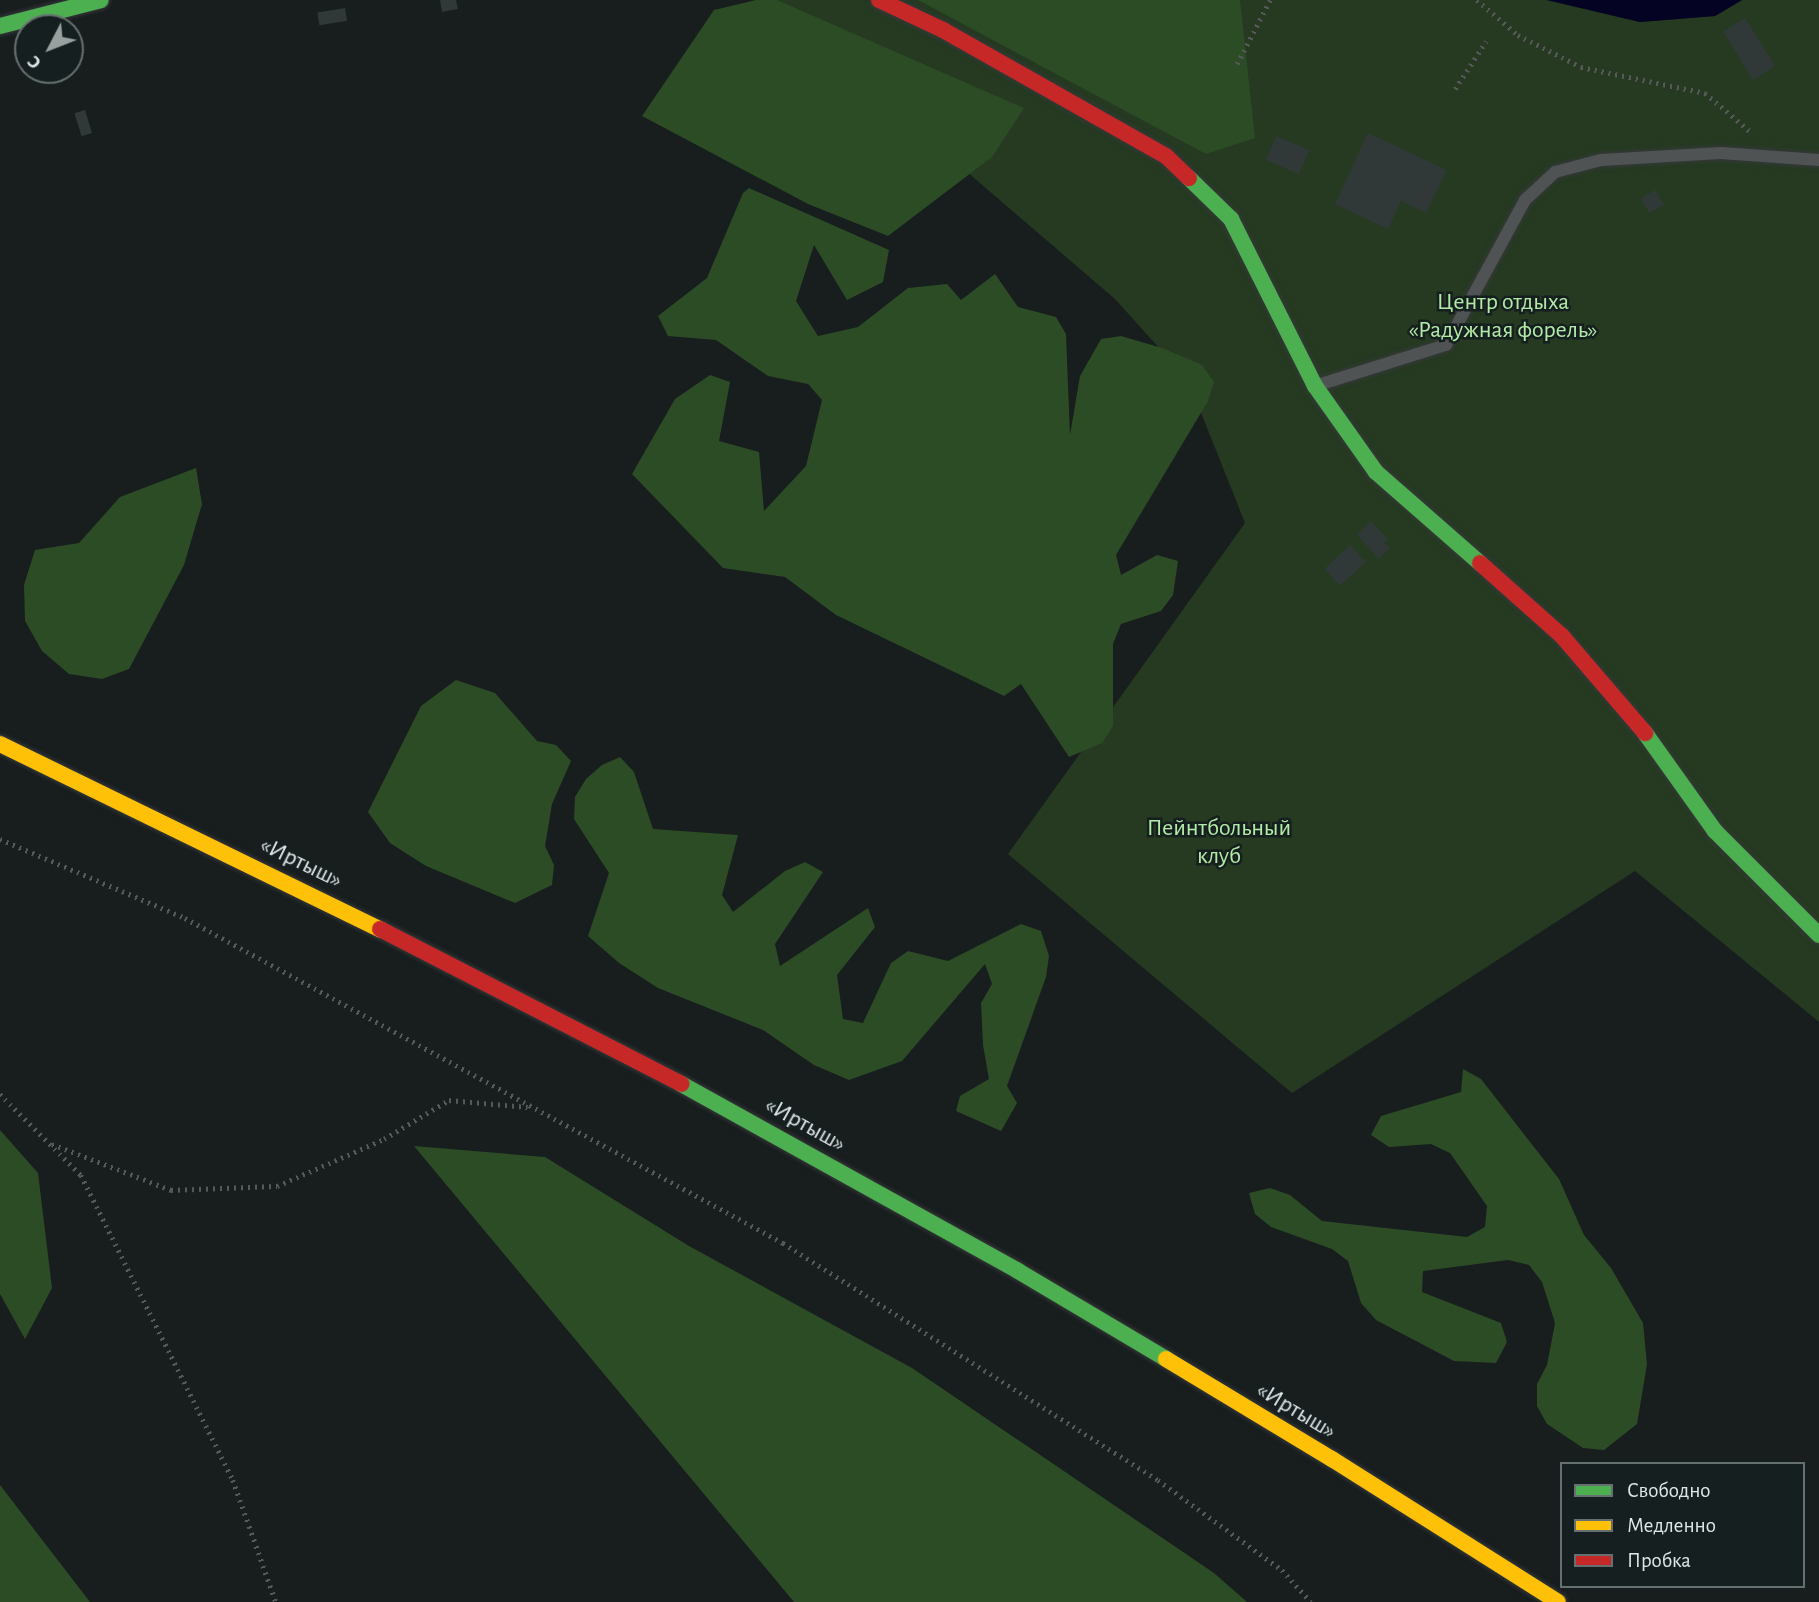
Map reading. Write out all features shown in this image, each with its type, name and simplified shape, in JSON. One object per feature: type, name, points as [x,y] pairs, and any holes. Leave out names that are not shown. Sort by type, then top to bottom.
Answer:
[{"type":"main road","points":[[0,26],[101,0]]},
{"type":"main road","points":[[879,0],[943,30],[1166,156],[1231,219],[1315,386],[1377,472],[1562,636],[1645,732],[1716,831],[1819,934]]},
{"type":"main road","name":"«Иртыш»","points":[[0,744],[456,966],[740,1115],[1041,1284],[1332,1459],[1558,1602]]},
{"type":"lane","points":[[1315,386],[1446,345],[1524,200],[1555,172],[1601,160],[1721,153],[1819,160]]},
{"type":"path","points":[[1237,64],[1270,0]]},
{"type":"path","points":[[1478,0],[1518,35],[1581,67],[1705,93],[1780,157]]},
{"type":"path","points":[[1455,89],[1486,41]]},
{"type":"path","points":[[0,839],[185,918],[783,1243],[1158,1480],[1282,1570],[1311,1602]]},
{"type":"path","points":[[0,1094],[81,1175],[233,1480],[276,1602]]},
{"type":"path","points":[[49,1143],[171,1190],[277,1186],[384,1139],[449,1100],[533,1107]]},
{"type":"green space","points":[[756,0],[777,0],[1024,108],[992,157],[888,236],[808,204],[642,116],[714,10]]},
{"type":"green space","name":"Центр отдыха «Радужная форель»","points":[[767,0],[1546,0],[1640,22],[1715,16],[1742,0],[1819,0],[1819,1022],[1635,871],[1292,1093],[1008,854],[1245,523],[1188,380],[1115,299]]},
{"type":"green space","points":[[918,0],[1240,0],[1255,138],[1206,154]]},
{"type":"green space","points":[[749,188],[889,250],[883,282],[847,300],[814,245],[796,301],[818,336],[858,327],[908,288],[947,284],[961,300],[995,274],[1018,307],[1056,317],[1066,334],[1070,435],[1080,376],[1101,339],[1121,336],[1162,348],[1202,365],[1214,382],[1208,401],[1116,555],[1121,575],[1157,555],[1178,561],[1173,595],[1161,611],[1121,624],[1113,644],[1113,726],[1102,743],[1069,757],[1021,684],[1004,696],[836,615],[785,577],[723,568],[632,474],[675,399],[710,375],[730,382],[719,441],[759,452],[764,511],[806,466],[822,400],[808,384],[768,376],[716,340],[668,336],[658,316],[707,278],[743,193]]},
{"type":"green space","points":[[196,468],[202,504],[184,565],[129,669],[102,679],[69,674],[42,651],[25,621],[24,585],[35,550],[79,543],[120,497]]},
{"type":"green space","points":[[456,680],[495,693],[537,741],[556,745],[571,761],[552,804],[545,846],[554,865],[552,885],[515,903],[426,866],[390,843],[368,812],[421,706]]},
{"type":"green space","points":[[620,757],[634,772],[653,829],[738,835],[722,895],[733,912],[785,871],[805,862],[823,872],[775,944],[780,966],[868,908],[875,927],[837,975],[843,1019],[863,1023],[891,963],[908,951],[948,961],[1021,924],[1041,931],[1049,956],[1046,977],[1007,1086],[1017,1103],[1001,1131],[956,1111],[960,1096],[989,1079],[983,1045],[981,1003],[992,984],[985,964],[902,1061],[849,1080],[814,1065],[763,1030],[658,988],[619,963],[588,936],[609,873],[574,819],[575,797],[586,779],[602,765]]},
{"type":"green space","points":[[1463,1069],[1481,1079],[1559,1179],[1584,1235],[1611,1268],[1643,1323],[1647,1364],[1637,1424],[1604,1450],[1583,1448],[1547,1424],[1537,1406],[1537,1384],[1547,1365],[1555,1323],[1542,1282],[1529,1265],[1508,1260],[1423,1271],[1422,1292],[1501,1323],[1507,1342],[1496,1363],[1454,1361],[1376,1320],[1361,1303],[1348,1261],[1332,1249],[1271,1227],[1255,1214],[1249,1193],[1270,1188],[1290,1195],[1322,1221],[1467,1237],[1485,1227],[1487,1206],[1450,1153],[1431,1144],[1389,1147],[1371,1135],[1381,1116],[1461,1092]]},
{"type":"green space","points":[[0,1130],[38,1173],[52,1288],[25,1339],[0,1294]]},
{"type":"green space","points":[[414,1146],[545,1157],[689,1246],[912,1368],[1214,1573],[1247,1602],[794,1602]]},
{"type":"green space","points":[[0,1485],[90,1602],[0,1602]]},
{"type":"water","points":[[1547,0],[1742,0],[1715,16],[1640,22]]},
{"type":"building","points":[[440,0],[456,0],[458,9],[442,12]]},
{"type":"building","points":[[345,8],[347,21],[319,25],[317,12]]},
{"type":"building","points":[[1745,18],[1775,66],[1753,80],[1723,32]]},
{"type":"building","points":[[85,110],[92,133],[81,136],[74,113]]},
{"type":"building","points":[[1368,133],[1447,170],[1426,213],[1401,201],[1388,229],[1335,204]]},
{"type":"building","points":[[1276,136],[1309,150],[1299,174],[1266,160]]},
{"type":"building","points":[[1655,190],[1664,205],[1649,213],[1640,199]]},
{"type":"building","points":[[1371,521],[1388,539],[1384,543],[1390,548],[1379,559],[1357,535]]},
{"type":"building","points":[[1350,545],[1366,562],[1340,586],[1324,569]]},
{"type":"traffic: fast","points":[[0,26],[101,0]]},
{"type":"traffic: fast","points":[[1189,178],[1231,219],[1315,386],[1376,472],[1480,563]]},
{"type":"traffic: fast","points":[[1645,733],[1715,831],[1819,935]]},
{"type":"traffic: fast","points":[[681,1084],[1018,1271],[1166,1359]]},
{"type":"traffic: slow","points":[[0,744],[380,929]]},
{"type":"traffic: slow","points":[[1166,1359],[1332,1459],[1558,1602]]},
{"type":"traffic: jam","points":[[879,0],[943,30],[1166,156],[1189,178]]},
{"type":"traffic: jam","points":[[1480,563],[1562,636],[1645,733]]},
{"type":"traffic: jam","points":[[380,929],[681,1084]]},
{"type":"park label","name":"Пейнтбольный клуб","points":[[1219,843]]}]
